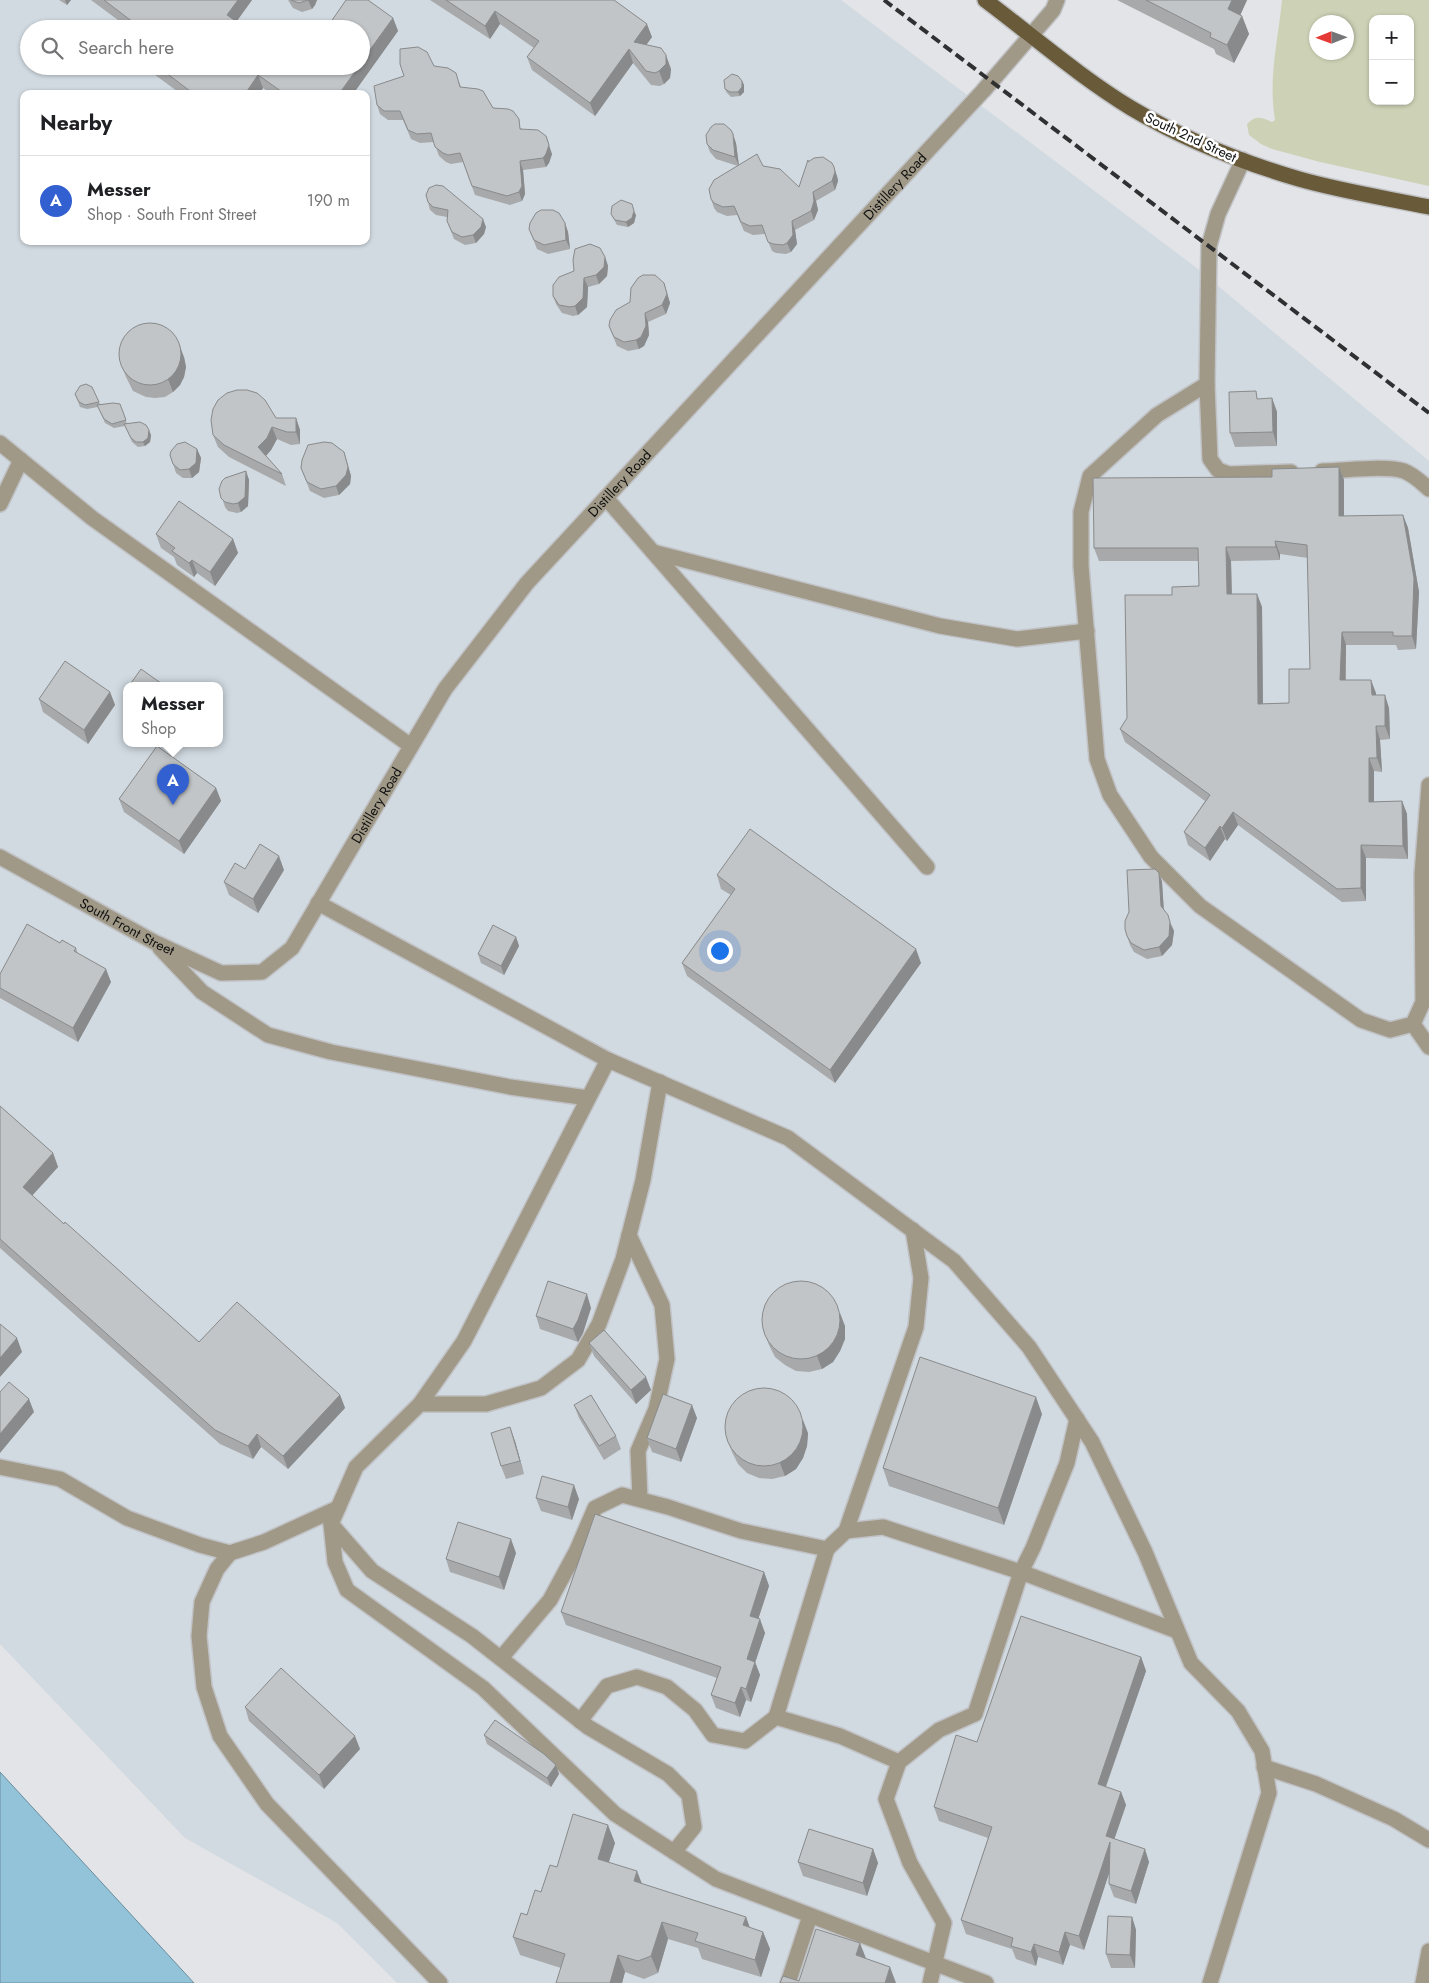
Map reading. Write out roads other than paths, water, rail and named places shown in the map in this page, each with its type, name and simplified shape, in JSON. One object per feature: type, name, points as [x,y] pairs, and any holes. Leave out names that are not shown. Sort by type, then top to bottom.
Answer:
[{"type":"main road","name":"South 2nd Street","points":[[985,0],[1111,95],[1133,109],[1204,145],[1301,179],[1429,207]]},
{"type":"street","name":"Distillery Road","points":[[262,972],[292,948],[445,689],[527,584],[984,91],[1053,10],[1057,0]]},
{"type":"street","points":[[1243,160],[1218,214],[1209,246],[1207,384],[1210,459],[1218,470],[1229,474],[1403,471],[1417,478],[1429,489]]},
{"type":"street","points":[[1207,384],[1157,415],[1090,476],[1081,512],[1081,566],[1098,758],[1110,795],[1151,857],[1200,906],[1361,1020],[1390,1030],[1413,1024]]},
{"type":"street","points":[[0,442],[92,518],[411,746]]},
{"type":"street","points":[[0,504],[21,460]]},
{"type":"street","points":[[606,498],[927,867]]},
{"type":"street","points":[[653,552],[940,626],[1017,639],[1087,631]]},
{"type":"street","points":[[1413,1024],[1423,1002],[1422,874],[1429,785]]},
{"type":"street","name":"South Front Street","points":[[0,857],[154,942],[221,973],[262,972]]},
{"type":"street","points":[[318,902],[608,1060],[788,1138],[954,1260],[1030,1347],[1092,1442],[1145,1552],[1191,1663],[1238,1711],[1262,1751],[1269,1793],[1210,1983]]},
{"type":"street","points":[[154,942],[202,992],[268,1035],[340,1054],[510,1087],[588,1098]]},
{"type":"street","points":[[1413,1024],[1429,1047]]},
{"type":"street","points":[[608,1060],[464,1341],[420,1404],[356,1467],[332,1524],[336,1562],[346,1590],[483,1688],[616,1814],[716,1879],[986,1983]]},
{"type":"street","points":[[420,1404],[486,1404],[541,1388],[578,1360],[599,1324],[623,1259],[643,1180],[660,1082]]},
{"type":"street","points":[[580,1721],[607,1686],[637,1677],[667,1686],[695,1710],[713,1734],[745,1741],[776,1717],[827,1549],[846,1531],[916,1327],[921,1278],[913,1230]]},
{"type":"street","points":[[629,1235],[662,1305],[667,1360],[656,1409],[638,1451],[640,1499]]},
{"type":"street","points":[[930,1983],[936,1964],[944,1923],[910,1863],[886,1800],[899,1762],[940,1730],[976,1714],[1021,1572],[1033,1548],[1066,1463],[1077,1419]]},
{"type":"street","points":[[0,1467],[60,1479],[127,1518],[200,1545],[230,1553]]},
{"type":"street","points":[[501,1658],[550,1600],[595,1508],[622,1495],[741,1531],[827,1549]]},
{"type":"street","points":[[338,1508],[278,1537],[230,1553],[217,1569],[202,1602],[199,1636],[204,1687],[220,1736],[267,1804],[440,1983]]},
{"type":"street","points":[[332,1524],[372,1571],[472,1636],[580,1721],[668,1774],[689,1795],[694,1827],[674,1852]]},
{"type":"street","points":[[846,1531],[883,1527],[1021,1572],[1177,1630]]},
{"type":"street","points":[[776,1717],[840,1736],[899,1762]]},
{"type":"street","points":[[1264,1767],[1316,1784],[1394,1819],[1429,1840]]},
{"type":"street","points":[[788,1983],[810,1916]]},
{"type":"street","points":[[1423,1983],[1429,1951]]},
{"type":"water","points":[[0,1772],[194,1983],[0,1983]]},
{"type":"railway","points":[[884,0],[1429,413]]},
{"type":"place","name":"Messer","points":[[173,805]]}]
